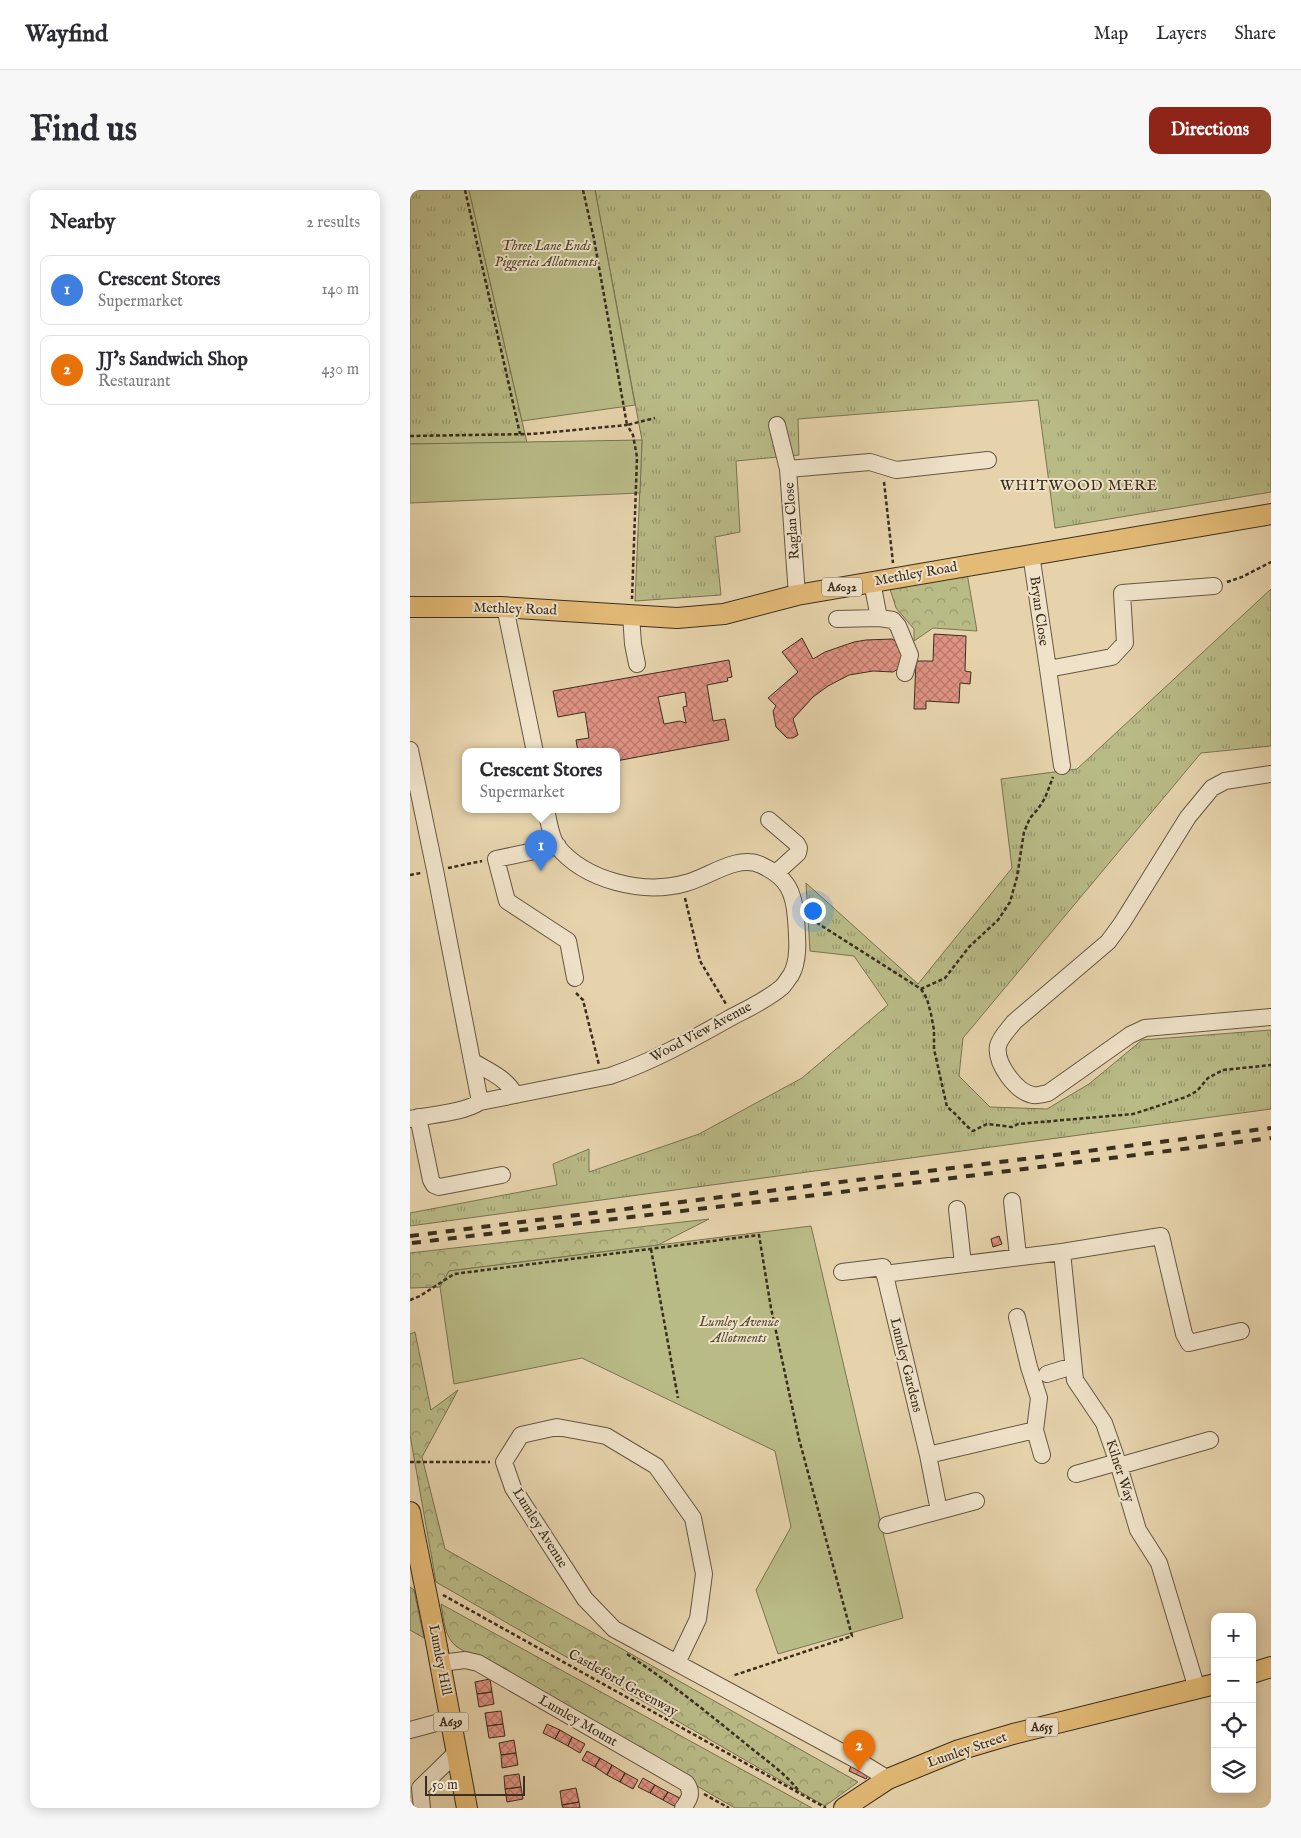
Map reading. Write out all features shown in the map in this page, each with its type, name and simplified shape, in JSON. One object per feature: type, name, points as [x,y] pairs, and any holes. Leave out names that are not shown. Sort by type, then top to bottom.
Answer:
[{"type":"main road","name":"Methley Road","points":[[410,607],[505,607],[677,618],[724,614],[798,594],[1271,514]]},
{"type":"main road","name":"Lumley Hill","points":[[410,1512],[441,1663],[467,1808]]},
{"type":"main road","points":[[1256,1672],[1271,1667]]},
{"type":"main road","name":"Lumley Street","points":[[844,1808],[881,1783],[959,1750],[1013,1734],[1206,1686]]},
{"type":"street","points":[[777,425],[788,468]]},
{"type":"street","name":"Raglan Close","points":[[798,594],[788,468],[870,462],[896,470],[988,460]]},
{"type":"street","name":"Bryan Close","points":[[1031,554],[1062,766]]},
{"type":"street","points":[[872,582],[879,618]]},
{"type":"street","points":[[1048,669],[1112,657],[1125,643],[1122,593],[1214,586]]},
{"type":"street","points":[[505,607],[534,748]]},
{"type":"street","points":[[631,615],[633,644],[637,664]]},
{"type":"street","points":[[837,619],[879,618],[893,620],[898,626],[910,654],[905,673]]},
{"type":"street","points":[[410,750],[480,1102]]},
{"type":"street","points":[[1271,774],[1225,781],[1212,788],[1188,817],[1122,923],[1108,942],[1014,1022],[998,1046],[999,1057],[1008,1076],[1020,1089],[1033,1095],[1048,1093],[1130,1035],[1145,1028],[1271,1017]]},
{"type":"street","points":[[547,813],[550,831],[558,846],[585,869],[616,882],[639,887],[682,884],[742,862],[760,864],[776,873],[798,852],[799,848],[797,844],[768,820]]},
{"type":"street","points":[[558,846],[496,858],[507,901],[568,941],[575,978]]},
{"type":"street","name":"Wood View Avenue","points":[[414,1118],[472,1107],[480,1102],[602,1078],[622,1072],[675,1049],[783,986],[792,973],[796,959],[797,935],[795,909],[788,885],[776,873]]},
{"type":"street","points":[[472,1061],[504,1080],[511,1087],[514,1095]]},
{"type":"street","points":[[414,1118],[434,1185],[439,1186],[502,1175]]},
{"type":"street","points":[[1017,1201],[1023,1256]]},
{"type":"street","points":[[957,1209],[963,1264]]},
{"type":"street","points":[[842,1272],[884,1271],[963,1264],[1062,1252],[1161,1236],[1184,1334],[1189,1343],[1241,1331]]},
{"type":"street","name":"Kilner Way","points":[[1062,1252],[1075,1380],[1104,1423],[1119,1464],[1138,1530],[1159,1563],[1206,1686]]},
{"type":"street","name":"Lumley Gardens","points":[[884,1271],[928,1455],[939,1511]]},
{"type":"street","points":[[1017,1317],[1029,1368],[1039,1398],[1035,1430],[1042,1455]]},
{"type":"street","points":[[1047,1374],[1073,1366]]},
{"type":"street","points":[[504,1462],[521,1436],[557,1428],[606,1436],[656,1466],[692,1518],[704,1574],[698,1619],[677,1663]]},
{"type":"street","points":[[928,1455],[1035,1430]]},
{"type":"street","points":[[1076,1474],[1210,1440]]},
{"type":"street","name":"Lumley Avenue","points":[[504,1462],[514,1488],[585,1599],[614,1629],[862,1763],[881,1783]]},
{"type":"street","points":[[886,1525],[976,1502]]},
{"type":"street","name":"Lumley Mount","points":[[441,1663],[465,1660],[478,1663],[686,1783],[688,1786]]},
{"type":"street","points":[[414,1725],[451,1719]]},
{"type":"street","points":[[422,1808],[420,1788],[457,1752]]},
{"type":"street","points":[[683,1808],[689,1801],[688,1786]]},
{"type":"path","points":[[465,190],[520,434]]},
{"type":"path","points":[[583,190],[594,239],[627,425],[633,435],[638,457],[631,615]]},
{"type":"path","points":[[410,436],[520,434],[627,425],[655,418]]},
{"type":"path","points":[[882,466],[895,578]]},
{"type":"path","points":[[1214,586],[1242,578],[1271,562]]},
{"type":"path","points":[[795,909],[920,989],[945,978],[959,958],[998,920],[1010,902],[1017,877],[1024,832],[1030,818],[1045,798],[1050,781],[1062,766]]},
{"type":"path","points":[[435,870],[496,858]]},
{"type":"path","points":[[682,884],[700,961],[733,1016]]},
{"type":"path","points":[[575,978],[567,981],[568,985],[583,1000],[602,1078]]},
{"type":"path","points":[[410,1300],[420,1296],[454,1274],[759,1235],[771,1308],[799,1439],[852,1636],[714,1682]]},
{"type":"path","points":[[651,1249],[678,1398]]},
{"type":"path","points":[[410,1462],[504,1462]]},
{"type":"path","name":"Castleford Greenway","points":[[436,1592],[826,1808]]},
{"type":"path","points":[[627,1636],[624,1644],[626,1653],[654,1672],[731,1732],[789,1779],[798,1791]]},
{"type":"path","points":[[688,1786],[729,1808]]},
{"type":"green space","points":[[410,190],[469,190],[527,443],[410,444]]},
{"type":"green space","name":"Three Lane Ends Piggeries Allotments","points":[[469,190],[595,190],[635,405],[522,421]]},
{"type":"green space","points":[[595,190],[1271,190],[1271,492],[1055,528],[1038,400],[798,419],[799,455],[736,461],[740,532],[715,537],[721,595],[635,601],[642,440]]},
{"type":"green space","points":[[642,440],[640,493],[410,503],[410,444]]},
{"type":"green space","points":[[967,573],[977,631],[933,628],[914,641],[914,629],[896,608],[890,589]]},
{"type":"green space","points":[[1271,589],[1271,746],[1201,753],[963,1038],[959,1076],[990,1107],[1047,1109],[1089,1084],[1142,1040],[1271,1030],[1271,1109],[410,1226],[410,1213],[557,1185],[553,1164],[589,1149],[589,1172],[699,1134],[802,1078],[888,1005],[854,956],[810,951],[806,883],[918,984],[1012,868],[1001,779],[1077,769]]},
{"type":"green space","points":[[709,1219],[658,1245],[449,1271],[440,1287],[410,1288],[410,1253]]},
{"type":"green space","name":"Lumley Avenue Allotments","points":[[811,1226],[903,1618],[778,1654],[756,1590],[791,1527],[775,1451],[582,1358],[454,1384],[440,1287],[449,1271]]},
{"type":"green space","points":[[415,1332],[431,1410],[458,1390],[422,1457],[445,1549],[858,1782],[825,1806],[436,1582],[410,1435],[410,1334]]},
{"type":"green space","points":[[410,1587],[414,1590],[424,1638],[410,1630]]},
{"type":"green space","points":[[441,1604],[812,1808],[735,1808],[457,1647],[447,1633]]},
{"type":"building","points":[[934,634],[966,636],[965,671],[971,672],[970,684],[960,683],[959,703],[926,701],[926,709],[914,709],[916,661],[933,661]]},
{"type":"building","points":[[802,638],[813,659],[825,652],[854,642],[892,639],[898,643],[903,656],[898,669],[893,672],[873,671],[849,675],[828,686],[813,697],[793,719],[798,735],[793,738],[787,738],[776,727],[773,711],[776,706],[768,698],[798,672],[782,652]]},
{"type":"building","points":[[729,660],[732,677],[727,678],[728,681],[707,685],[713,721],[725,719],[729,740],[620,760],[620,748],[577,748],[576,740],[589,738],[585,712],[558,717],[553,691]],"holes":[[[685,692],[687,706],[683,707],[686,723],[680,721],[664,724],[658,697]]]},
{"type":"building","points":[[999,1236],[1002,1244],[993,1247],[991,1239]]},
{"type":"building","points":[[490,1679],[492,1692],[477,1694],[475,1682]]},
{"type":"building","points":[[492,1692],[494,1704],[479,1707],[477,1694]]},
{"type":"building","points":[[501,1711],[503,1724],[487,1726],[485,1713]]},
{"type":"building","points":[[503,1724],[505,1736],[489,1738],[487,1726]]},
{"type":"building","points":[[547,1724],[560,1730],[555,1739],[543,1733]]},
{"type":"building","points":[[560,1730],[572,1737],[568,1746],[555,1739]]},
{"type":"building","points":[[572,1737],[585,1744],[580,1753],[568,1746]]},
{"type":"building","points":[[514,1740],[516,1753],[501,1755],[499,1743]]},
{"type":"building","points":[[587,1751],[600,1758],[595,1767],[582,1760]]},
{"type":"building","points":[[516,1753],[518,1765],[502,1768],[501,1755]]},
{"type":"building","points":[[600,1758],[612,1765],[607,1775],[595,1767]]},
{"type":"building","points":[[852,1763],[870,1772],[866,1779],[849,1771]]},
{"type":"building","points":[[612,1765],[625,1773],[620,1782],[607,1775]]},
{"type":"building","points":[[625,1773],[638,1780],[633,1789],[620,1782]]},
{"type":"building","points":[[519,1774],[521,1787],[505,1789],[504,1776]]},
{"type":"building","points":[[643,1778],[655,1785],[650,1793],[638,1787]]},
{"type":"building","points":[[655,1785],[668,1792],[663,1800],[650,1793]]},
{"type":"building","points":[[521,1787],[523,1799],[507,1802],[505,1789]]},
{"type":"building","points":[[576,1788],[579,1802],[562,1805],[560,1791]]},
{"type":"building","points":[[668,1792],[680,1798],[676,1807],[663,1800]]},
{"type":"building","points":[[579,1802],[580,1808],[563,1808],[562,1805]]},
{"type":"railway","points":[[410,1236],[1271,1128]]},
{"type":"railway","points":[[412,1243],[1271,1138]]},
{"type":"place","name":"Crescent Stores","points":[[541,871]]},
{"type":"place","name":"JJ's Sandwich Shop","points":[[859,1771]]},
{"type":"district","name":"WHITWOOD MERE","points":[[1079,485]]}]
